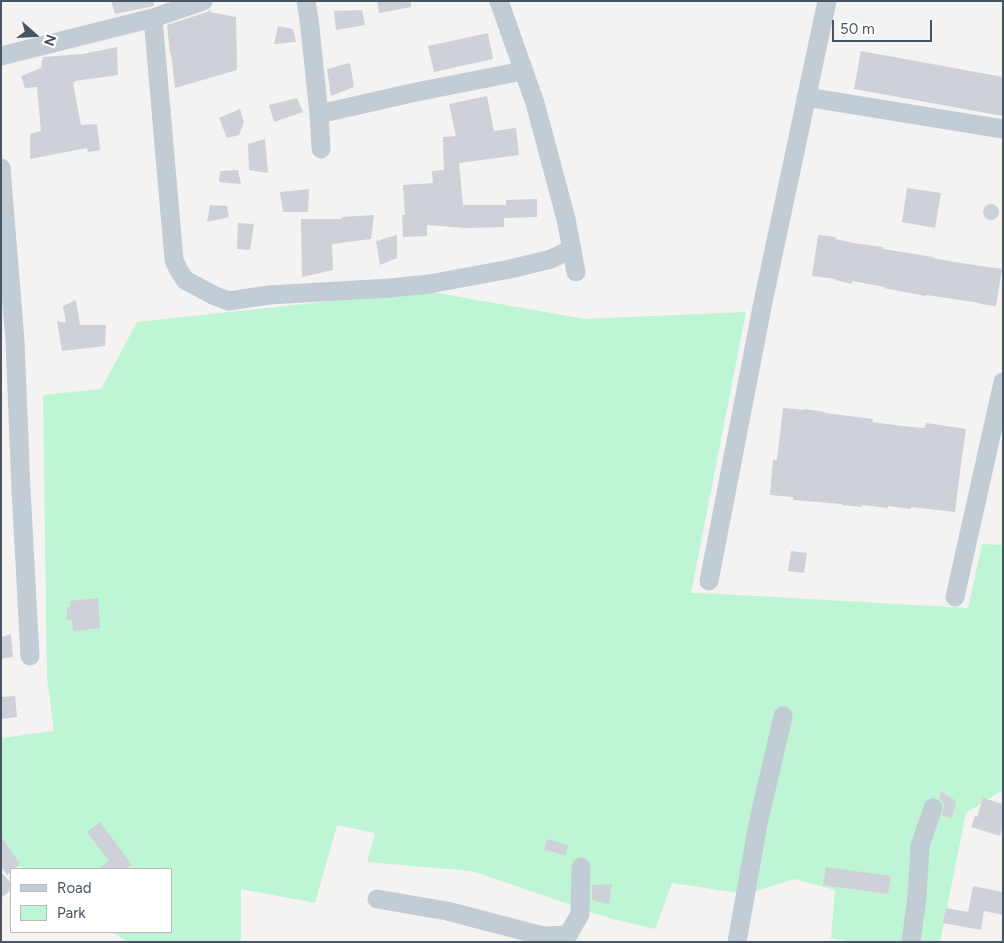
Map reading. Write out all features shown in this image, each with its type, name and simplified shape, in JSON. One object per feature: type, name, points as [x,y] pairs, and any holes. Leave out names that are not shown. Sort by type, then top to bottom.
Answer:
[{"type":"street","points":[[1,56],[153,18],[203,1]]},
{"type":"street","points":[[306,1],[310,19],[321,149]]},
{"type":"street","points":[[499,1],[535,103],[566,219],[576,272]]},
{"type":"street","points":[[709,581],[763,302],[826,1]]},
{"type":"street","points":[[153,18],[174,260],[185,280],[215,296],[229,301],[269,295],[428,284],[510,269],[551,259],[572,249]]},
{"type":"street","points":[[319,114],[416,92],[523,72]]},
{"type":"street","points":[[806,96],[1003,130]]},
{"type":"street","points":[[1,168],[15,341],[30,656]]},
{"type":"street","points":[[954,597],[1003,382]]},
{"type":"street","points":[[737,942],[758,824],[783,716]]},
{"type":"street","points":[[911,942],[917,897],[920,846],[933,808]]},
{"type":"street","points":[[377,899],[448,911],[545,939],[568,935],[580,914],[581,867]]},
{"type":"green space","points":[[426,291],[585,319],[746,312],[691,593],[968,608],[982,544],[1003,545],[1003,790],[966,813],[940,942],[850,942],[831,938],[835,890],[795,879],[746,894],[672,883],[655,929],[609,918],[472,871],[367,862],[375,833],[337,825],[315,903],[241,889],[241,942],[127,942],[114,933],[172,933],[172,868],[26,868],[1,865],[1,738],[54,731],[47,678],[43,395],[101,389],[137,322]]},
{"type":"building","points":[[111,1],[153,1],[154,6],[115,14]]},
{"type":"building","points":[[377,1],[411,1],[411,7],[379,13]]},
{"type":"building","points":[[210,9],[210,12],[236,17],[237,70],[175,88],[167,25],[207,12]]},
{"type":"building","points":[[362,10],[365,25],[336,30],[334,11]]},
{"type":"building","points":[[278,26],[293,29],[296,42],[274,44]]},
{"type":"building","points":[[488,33],[493,59],[434,72],[428,46]]},
{"type":"building","points":[[117,47],[118,75],[75,81],[73,83],[81,125],[97,124],[100,150],[88,152],[87,148],[30,159],[30,134],[41,131],[37,87],[25,88],[21,76],[41,68],[43,57],[83,54]]},
{"type":"building","points":[[861,51],[1003,77],[1003,116],[854,89]]},
{"type":"building","points":[[350,63],[354,87],[331,96],[327,69]]},
{"type":"building","points":[[487,96],[494,131],[516,128],[519,155],[459,163],[463,205],[506,205],[506,200],[537,199],[537,217],[504,218],[504,227],[466,228],[427,225],[427,236],[403,237],[402,215],[405,215],[403,185],[433,183],[432,171],[444,170],[443,137],[456,136],[449,104]]},
{"type":"building","points":[[297,98],[303,112],[274,122],[269,105]]},
{"type":"building","points":[[240,109],[244,122],[239,135],[227,138],[219,118]]},
{"type":"building","points":[[265,139],[268,173],[249,170],[248,144]]},
{"type":"building","points":[[238,170],[241,184],[219,182],[220,171]]},
{"type":"building","points":[[907,188],[941,193],[935,228],[902,222]]},
{"type":"building","points":[[309,189],[308,212],[283,212],[280,192]]},
{"type":"building","points":[[988,204],[994,204],[999,209],[997,218],[988,220],[983,215],[983,209]]},
{"type":"building","points":[[210,205],[227,206],[229,217],[207,222]]},
{"type":"building","points":[[374,215],[371,239],[332,244],[333,270],[302,277],[301,219],[342,219],[342,217]]},
{"type":"building","points":[[238,223],[254,224],[250,250],[237,249]]},
{"type":"building","points":[[397,235],[397,258],[380,265],[376,241]]},
{"type":"building","points":[[818,235],[883,247],[883,249],[1002,269],[996,306],[925,296],[852,281],[852,284],[836,279],[812,276]]},
{"type":"building","points":[[76,300],[80,325],[106,325],[105,346],[62,351],[57,321],[66,323],[63,306]]},
{"type":"building","points":[[783,408],[805,409],[873,419],[872,422],[902,426],[925,428],[926,423],[966,429],[955,512],[911,507],[911,509],[862,505],[862,507],[793,500],[793,497],[770,495],[773,460],[777,460]]},
{"type":"building","points":[[791,551],[807,553],[804,573],[788,571]]},
{"type":"building","points":[[98,598],[100,628],[73,631],[72,620],[67,620],[67,608],[70,607],[70,601]]},
{"type":"building","points":[[11,634],[13,657],[1,659],[1,637]]},
{"type":"building","points":[[15,696],[17,717],[1,719],[1,697]]},
{"type":"building","points":[[941,791],[956,801],[952,818],[942,816],[944,806],[939,799]]},
{"type":"building","points":[[983,798],[1003,804],[1003,826],[1000,836],[971,827],[975,816],[977,817]]},
{"type":"building","points":[[100,822],[132,865],[127,868],[99,868],[109,861],[87,832]]},
{"type":"building","points":[[1,836],[20,864],[15,868],[10,868],[10,873],[7,875],[1,866]]},
{"type":"building","points":[[547,839],[568,845],[565,855],[544,850]]},
{"type":"building","points":[[826,867],[891,876],[888,894],[823,885]]},
{"type":"building","points":[[1,872],[10,882],[10,891],[1,898]]},
{"type":"building","points":[[612,884],[609,904],[592,900],[592,885]]},
{"type":"building","points":[[973,886],[1003,892],[1003,915],[984,911],[981,930],[943,923],[946,908],[968,912]]}]
